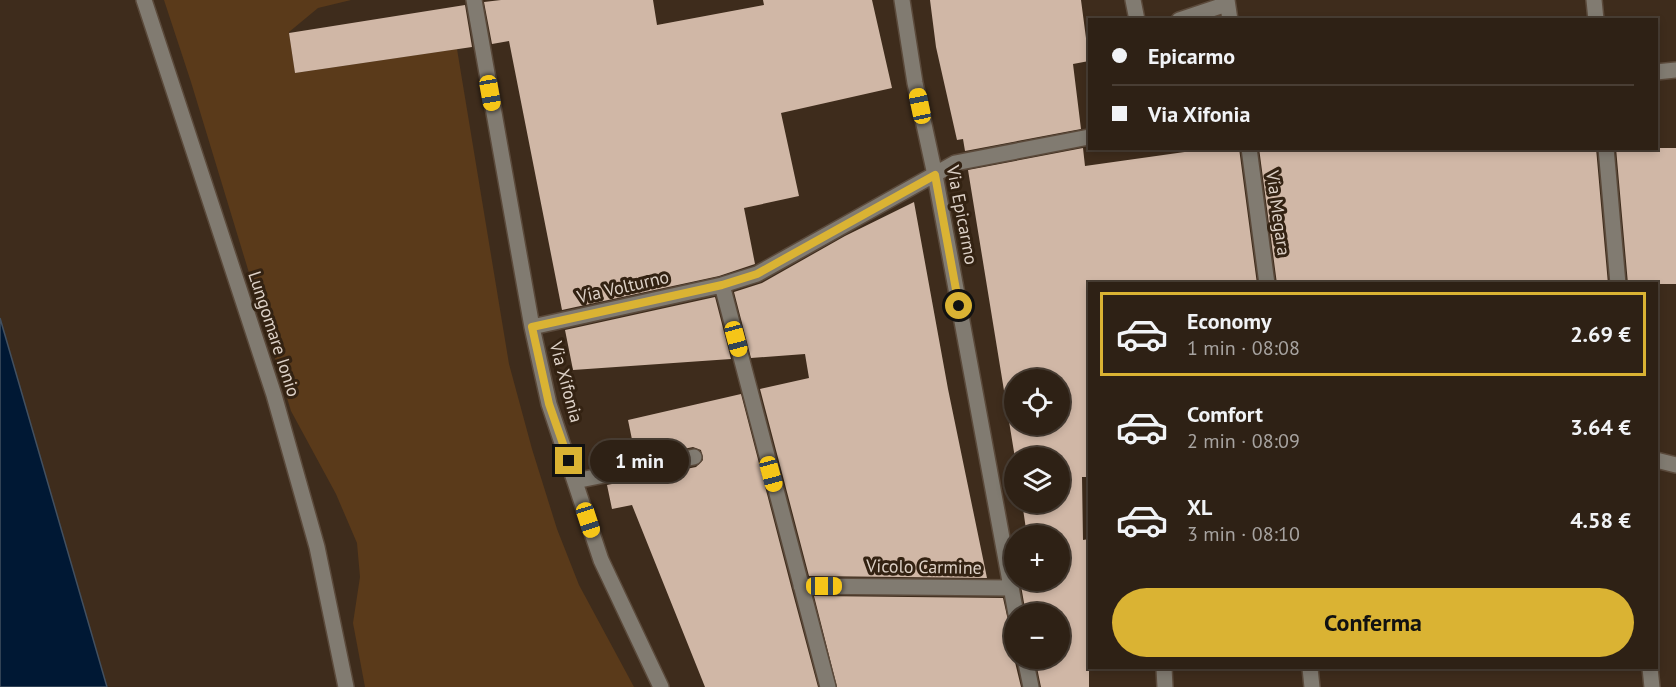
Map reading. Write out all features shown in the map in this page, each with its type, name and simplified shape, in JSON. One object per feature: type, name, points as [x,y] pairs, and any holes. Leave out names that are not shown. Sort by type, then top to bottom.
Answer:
[{"type":"street","name":"Lungomare Ionio","points":[[144,0],[274,395],[317,547],[346,687]]},
{"type":"street","name":"Via Xifonia","points":[[474,0],[532,327],[549,404],[601,560],[661,687]]},
{"type":"street","name":"Via Epicarmo","points":[[902,0],[915,83],[935,175],[1004,555]]},
{"type":"street","points":[[1133,0],[1137,18]]},
{"type":"street","points":[[1594,0],[1596,18]]},
{"type":"street","points":[[1184,18],[1227,2],[1230,18]]},
{"type":"street","points":[[1658,72],[1676,70]]},
{"type":"street","name":"Via Volturno","points":[[532,327],[722,285],[757,274],[955,163],[1088,137]]},
{"type":"street","name":"Via Megara","points":[[1250,150],[1268,282]]},
{"type":"street","points":[[1606,150],[1618,282]]},
{"type":"street","points":[[722,285],[828,687]]},
{"type":"street","points":[[575,481],[694,457]]},
{"type":"street","points":[[1658,460],[1676,465]]},
{"type":"street","name":"Vicolo Carmine","points":[[801,586],[1004,588]]},
{"type":"street","points":[[1027,669],[1031,687]]},
{"type":"street","points":[[1164,669],[1165,687]]},
{"type":"street","points":[[1310,669],[1312,687]]},
{"type":"street","points":[[1650,669],[1652,687]]},
{"type":"shaded area","points":[[164,0],[351,0],[318,8],[289,32],[295,73],[457,49],[509,364],[532,449],[557,529],[579,585],[634,687],[365,687],[353,623],[360,577],[357,543],[336,494],[291,411]]},
{"type":"water","points":[[0,318],[107,687],[0,687]]},
{"type":"building","points":[[653,0],[657,25],[764,5],[763,0],[872,0],[892,88],[781,113],[799,196],[744,208],[755,264],[719,276],[562,310],[509,41],[492,44],[484,2]]},
{"type":"building","points":[[930,0],[1081,0],[1088,61],[1073,64],[1081,129],[965,151],[963,139],[957,140],[936,47]]},
{"type":"building","points":[[465,5],[472,47],[295,73],[289,33]]},
{"type":"building","points":[[1083,148],[1085,166],[1199,150],[1239,150],[1257,282],[1088,282],[1088,477],[1082,477],[1083,540],[1088,539],[1089,687],[1041,687],[1037,669],[1070,669],[1070,603],[1024,603],[1022,591],[1070,591],[1070,525],[1025,525],[1024,513],[1070,513],[1070,447],[1013,447],[1011,435],[1070,435],[1070,369],[1004,369],[1004,391],[968,170]]},
{"type":"building","points":[[1676,148],[1676,284],[1628,282],[1616,150]]},
{"type":"building","points":[[1259,150],[1596,150],[1608,282],[1277,282]]},
{"type":"building","points":[[914,202],[948,389],[987,578],[809,576],[760,389],[809,378],[805,354],[751,358],[734,292],[762,283],[845,236]]},
{"type":"building","points":[[715,297],[731,359],[573,370],[565,330]]},
{"type":"building","points":[[741,394],[818,687],[705,687],[632,505],[612,509],[607,485],[696,467],[703,460],[701,450],[693,447],[636,459],[628,420]]},
{"type":"building","points":[[814,596],[1003,598],[1004,669],[1017,669],[1021,687],[837,687]]},
{"type":"route","points":[[569,461],[549,404],[532,327],[722,285],[757,274],[935,175],[959,306]]}]
